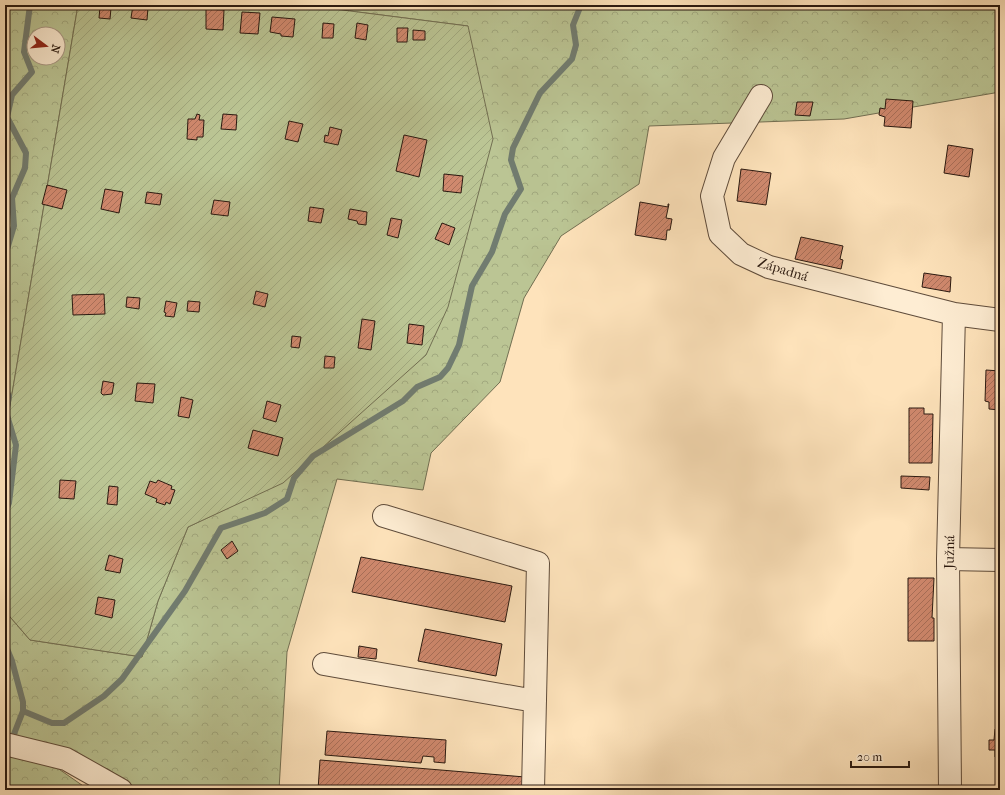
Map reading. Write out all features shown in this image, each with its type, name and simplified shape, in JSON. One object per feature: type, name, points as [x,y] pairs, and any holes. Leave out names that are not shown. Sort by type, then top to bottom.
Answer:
[{"type":"street","name":"Západná","points":[[760,96],[724,158],[712,196],[720,234],[741,254],[769,267],[954,314],[1000,320]]},
{"type":"street","name":"Južná","points":[[950,790],[948,559],[954,314]]},
{"type":"street","points":[[384,516],[538,563],[533,790]]},
{"type":"street","points":[[948,559],[1000,560]]},
{"type":"street","points":[[324,664],[535,701]]},
{"type":"street","points":[[5,744],[66,759],[121,790]]},
{"type":"green space","points":[[5,5],[78,5],[5,435]]},
{"type":"green space","points":[[78,5],[303,5],[468,26],[493,139],[448,307],[426,355],[283,483],[188,527],[158,601],[142,657],[30,640],[5,611],[5,435]]},
{"type":"green space","points":[[303,5],[1000,5],[1000,92],[844,119],[649,126],[639,184],[561,236],[524,298],[500,382],[431,453],[423,490],[337,479],[287,652],[279,790],[137,790],[108,769],[30,749],[89,790],[5,790],[5,611],[30,640],[142,657],[158,601],[188,527],[283,482],[468,26]]},
{"type":"building","points":[[133,5],[148,7],[147,20],[131,18]]},
{"type":"building","points":[[100,7],[111,8],[110,19],[99,18]]},
{"type":"building","points":[[206,9],[224,10],[223,30],[206,29]]},
{"type":"building","points":[[242,12],[260,13],[258,34],[240,33]]},
{"type":"building","points":[[272,17],[295,19],[293,37],[281,36],[281,34],[270,32]]},
{"type":"building","points":[[323,23],[334,24],[333,38],[322,38]]},
{"type":"building","points":[[357,23],[368,25],[366,40],[355,38]]},
{"type":"building","points":[[397,28],[408,28],[407,42],[397,42]]},
{"type":"building","points":[[413,30],[425,31],[425,40],[413,40]]},
{"type":"building","points":[[886,99],[913,101],[911,128],[884,126],[885,117],[879,115],[880,108],[885,109]]},
{"type":"building","points":[[797,102],[813,102],[810,116],[795,115]]},
{"type":"building","points":[[197,114],[200,115],[199,120],[204,120],[203,137],[197,137],[197,140],[187,139],[188,119],[195,119]]},
{"type":"building","points":[[223,114],[237,115],[236,130],[221,129]]},
{"type":"building","points":[[289,121],[303,124],[298,142],[285,139]]},
{"type":"building","points":[[330,127],[342,130],[338,145],[324,142],[325,135],[328,136]]},
{"type":"building","points":[[404,135],[427,140],[419,177],[396,171]]},
{"type":"building","points":[[948,145],[973,149],[969,177],[944,173]]},
{"type":"building","points":[[741,169],[771,173],[766,205],[737,201]]},
{"type":"building","points":[[444,174],[463,176],[461,193],[443,191]]},
{"type":"building","points":[[47,185],[67,190],[62,209],[42,204]]},
{"type":"building","points":[[105,189],[123,192],[119,213],[101,209]]},
{"type":"building","points":[[147,192],[162,194],[160,205],[145,203]]},
{"type":"building","points":[[214,200],[230,202],[228,216],[211,214]]},
{"type":"building","points":[[640,202],[668,207],[669,204],[666,218],[672,219],[670,230],[667,230],[666,240],[635,235]]},
{"type":"building","points":[[310,207],[324,209],[321,223],[308,221]]},
{"type":"building","points":[[350,209],[367,212],[366,225],[358,224],[357,221],[348,219]]},
{"type":"building","points":[[391,218],[402,220],[398,238],[387,235]]},
{"type":"building","points":[[442,223],[455,228],[449,245],[435,239]]},
{"type":"building","points":[[801,237],[843,246],[840,259],[843,260],[841,269],[795,259]]},
{"type":"building","points":[[924,273],[951,277],[950,292],[922,287]]},
{"type":"building","points":[[256,291],[268,294],[265,307],[253,304]]},
{"type":"building","points":[[104,294],[105,314],[73,315],[72,295]]},
{"type":"building","points":[[127,297],[140,298],[139,309],[126,307]]},
{"type":"building","points":[[166,301],[177,303],[174,317],[165,316],[166,313],[164,312]]},
{"type":"building","points":[[188,301],[200,302],[199,312],[187,311]]},
{"type":"building","points":[[362,319],[375,321],[371,350],[358,348]]},
{"type":"building","points":[[409,324],[424,326],[422,345],[407,343]]},
{"type":"building","points":[[292,336],[301,337],[299,348],[291,347]]},
{"type":"building","points":[[325,356],[335,357],[334,368],[324,368]]},
{"type":"building","points":[[986,370],[1000,371],[1000,410],[989,409],[989,402],[985,401]]},
{"type":"building","points":[[103,381],[114,383],[112,394],[103,395],[101,393]]},
{"type":"building","points":[[137,383],[155,384],[153,403],[135,401]]},
{"type":"building","points":[[181,397],[193,400],[189,418],[178,416]]},
{"type":"building","points":[[267,401],[281,405],[276,422],[263,418]]},
{"type":"building","points":[[909,408],[924,408],[924,414],[933,414],[932,463],[909,463]]},
{"type":"building","points":[[253,430],[283,438],[278,456],[248,448]]},
{"type":"building","points":[[901,476],[930,477],[929,490],[901,488]]},
{"type":"building","points":[[60,480],[76,481],[74,499],[59,498]]},
{"type":"building","points":[[158,480],[172,486],[171,489],[175,490],[170,504],[166,502],[165,505],[156,502],[157,499],[145,494],[150,481],[156,483]]},
{"type":"building","points":[[109,486],[118,487],[117,505],[107,504]]},
{"type":"building","points":[[232,541],[238,551],[227,559],[221,550]]},
{"type":"building","points":[[109,555],[123,559],[120,573],[105,570]]},
{"type":"building","points":[[361,557],[512,586],[505,622],[352,592]]},
{"type":"building","points":[[908,578],[934,578],[932,618],[934,618],[934,641],[908,641]]},
{"type":"building","points":[[996,588],[1000,588],[1000,616],[996,616]]},
{"type":"building","points":[[98,597],[115,600],[112,618],[95,614]]},
{"type":"building","points":[[425,629],[502,644],[496,676],[418,661]]},
{"type":"building","points":[[359,646],[377,649],[376,659],[358,657]]},
{"type":"building","points":[[995,729],[1000,729],[1000,757],[995,757],[995,750],[989,750],[989,740],[994,740]]},
{"type":"building","points":[[327,731],[446,740],[445,763],[434,762],[434,757],[423,756],[421,763],[325,755]]},
{"type":"building","points":[[320,760],[525,777],[524,790],[318,790]]},
{"type":"waterway","points":[[5,256],[14,226],[12,198],[25,168],[26,153],[7,117],[12,95],[32,72],[24,52],[30,5]]},
{"type":"waterway","points":[[23,711],[52,723],[64,723],[104,696],[122,679],[185,591],[221,528],[265,513],[287,499],[294,478],[313,456],[403,401],[417,387],[440,377],[448,368],[459,345],[472,286],[492,252],[505,214],[521,189],[511,160],[513,148],[540,93],[572,59],[576,45],[573,25],[581,5]]},
{"type":"waterway","points":[[5,390],[9,396],[6,412],[16,445],[9,503],[5,513]]},
{"type":"waterway","points":[[5,644],[12,661],[23,702],[23,711],[5,757]]}]
